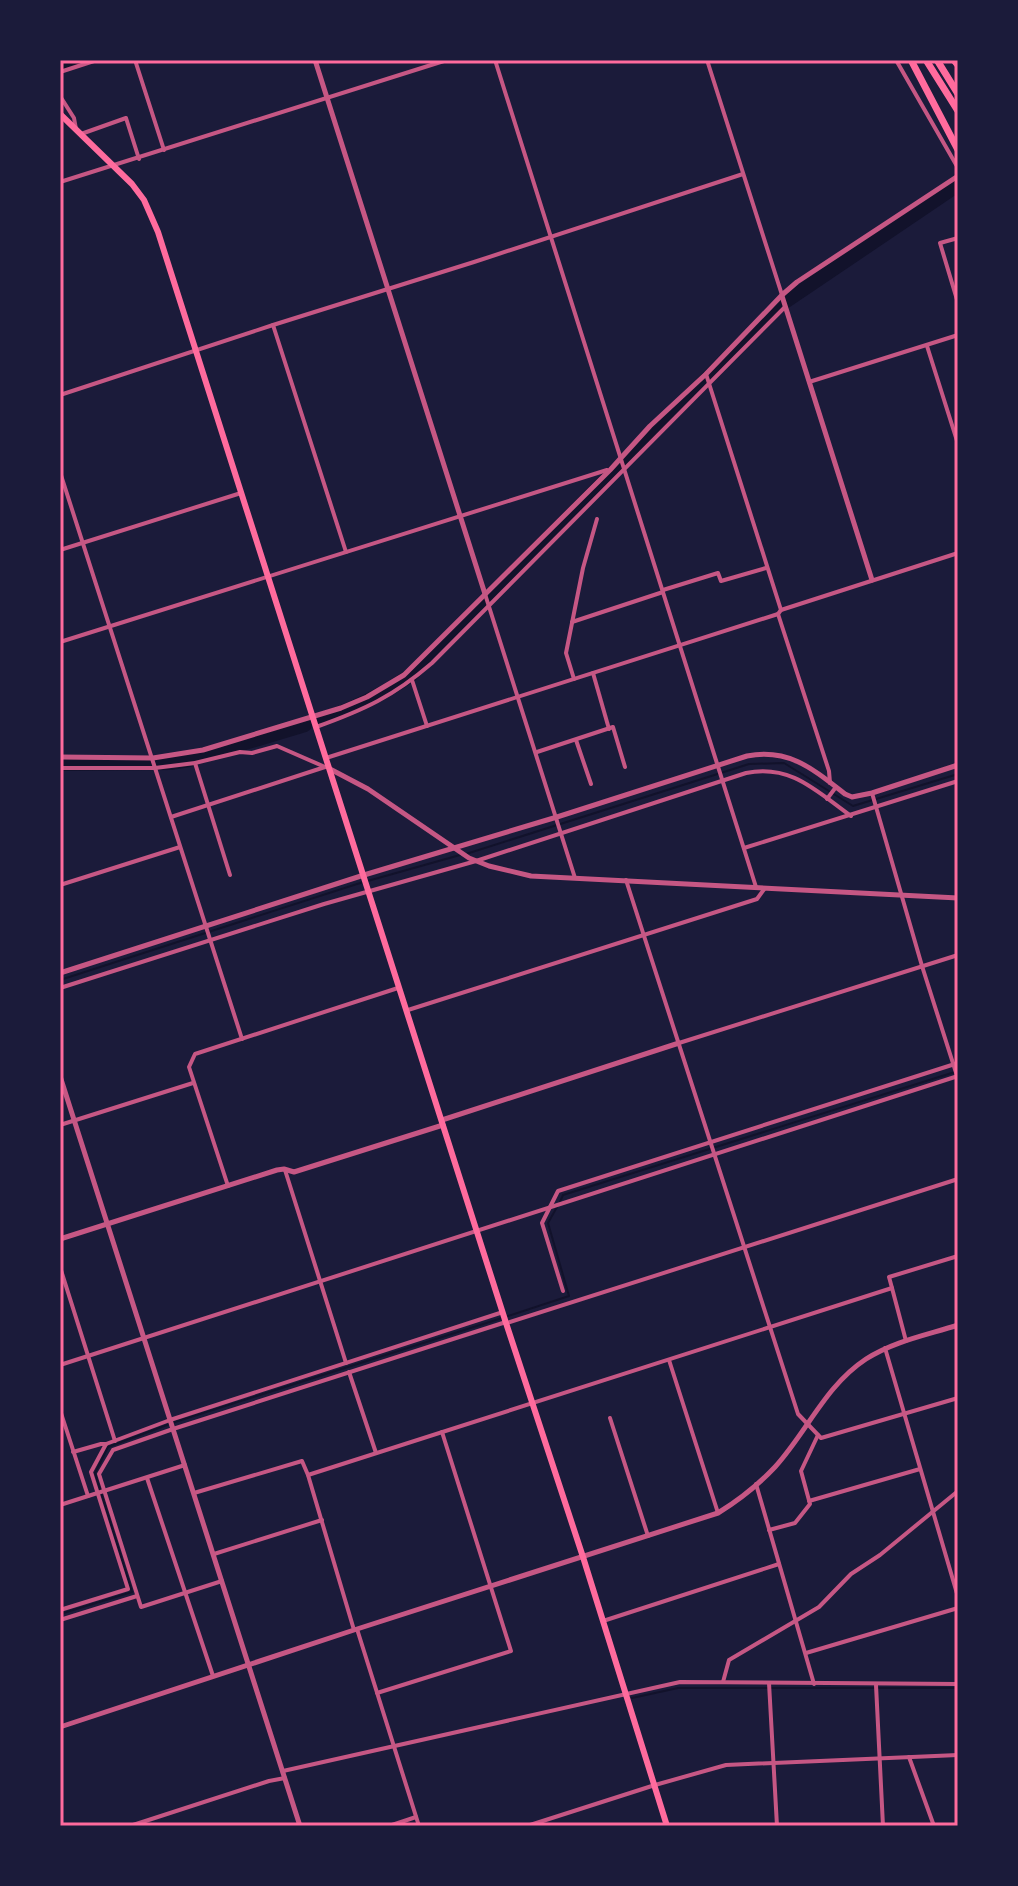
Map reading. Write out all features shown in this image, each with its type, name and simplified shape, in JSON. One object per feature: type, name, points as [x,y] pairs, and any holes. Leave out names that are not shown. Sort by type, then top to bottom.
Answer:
[{"type":"highway","points":[[911,60],[958,150]]},
{"type":"highway","points":[[926,60],[958,111]]},
{"type":"highway","points":[[937,60],[958,94]]},
{"type":"highway","points":[[954,60],[958,65]]},
{"type":"main road","points":[[60,114],[144,200],[158,232],[667,1826]]},
{"type":"street","points":[[60,72],[97,60]]},
{"type":"street","points":[[135,60],[164,150]]},
{"type":"street","points":[[315,60],[575,878]]},
{"type":"street","points":[[60,182],[447,60]]},
{"type":"street","points":[[495,60],[756,887]]},
{"type":"street","points":[[707,60],[872,580]]},
{"type":"street","points":[[896,60],[958,168]]},
{"type":"street","points":[[60,96],[74,118],[78,133],[126,118],[139,159]]},
{"type":"street","points":[[60,395],[743,174]]},
{"type":"street","points":[[316,727],[374,704],[432,663],[709,382],[784,302],[797,282],[958,176]]},
{"type":"street","points":[[958,238],[940,243],[958,303]]},
{"type":"street","points":[[60,757],[153,758],[203,750],[313,717],[367,697],[404,675],[486,596],[650,426],[784,302]]},
{"type":"street","points":[[273,325],[346,552]]},
{"type":"street","points":[[809,382],[958,335]]},
{"type":"street","points":[[927,346],[958,444]]},
{"type":"street","points":[[706,374],[833,785],[827,799]]},
{"type":"street","points":[[60,642],[610,470]]},
{"type":"street","points":[[60,472],[242,1039]]},
{"type":"street","points":[[60,550],[242,493]]},
{"type":"street","points":[[574,679],[566,653],[583,568],[597,519]]},
{"type":"street","points":[[171,817],[328,765],[427,726],[958,553]]},
{"type":"street","points":[[572,622],[718,573],[721,581],[767,567]]},
{"type":"street","points":[[593,673],[609,729]]},
{"type":"street","points":[[412,680],[427,726]]},
{"type":"street","points":[[537,753],[613,727],[625,767]]},
{"type":"street","points":[[576,740],[591,784]]},
{"type":"street","points":[[60,768],[155,768],[195,763],[240,752],[252,753],[277,746],[328,765],[452,848],[476,861],[508,872],[531,876],[958,898]]},
{"type":"street","points":[[60,973],[755,755],[777,754],[804,764],[852,797],[958,765]]},
{"type":"street","points":[[195,763],[230,875]]},
{"type":"street","points":[[60,988],[369,890],[476,861],[746,773],[771,770],[785,773],[851,816]]},
{"type":"street","points":[[744,848],[958,781]]},
{"type":"street","points":[[60,1365],[958,1078],[872,793]]},
{"type":"street","points":[[60,885],[180,847]]},
{"type":"street","points":[[626,880],[798,1414],[821,1438],[958,1398]]},
{"type":"street","points":[[408,1010],[757,899],[765,888]]},
{"type":"street","points":[[60,1239],[277,1170],[294,1172],[679,1043],[958,955]]},
{"type":"street","points":[[228,1186],[189,1067],[195,1054],[400,987]]},
{"type":"street","points":[[563,1291],[542,1223],[558,1191],[955,1064]]},
{"type":"street","points":[[60,1076],[300,1826]]},
{"type":"street","points":[[60,1125],[193,1083]]},
{"type":"street","points":[[284,1169],[376,1453]]},
{"type":"street","points":[[73,1452],[106,1444],[170,1420],[346,1364],[744,1248],[958,1179]]},
{"type":"street","points":[[906,1341],[889,1277],[958,1256]]},
{"type":"street","points":[[60,1267],[115,1441]]},
{"type":"street","points":[[308,1475],[892,1288]]},
{"type":"street","points":[[222,1581],[141,1607],[99,1474],[113,1450],[505,1318]]},
{"type":"street","points":[[60,1727],[718,1513],[737,1501],[775,1467],[826,1396],[864,1361],[885,1348],[958,1325]]},
{"type":"street","points":[[885,1348],[958,1597]]},
{"type":"street","points":[[669,1360],[718,1513]]},
{"type":"street","points":[[60,1410],[88,1496]]},
{"type":"street","points":[[610,1418],[648,1536]]},
{"type":"street","points":[[377,1693],[511,1651],[442,1432]]},
{"type":"street","points":[[769,1530],[795,1523],[810,1504],[801,1471],[818,1435]]},
{"type":"street","points":[[60,1610],[128,1589],[91,1472],[106,1444]]},
{"type":"street","points":[[194,1493],[302,1461],[419,1826]]},
{"type":"street","points":[[60,1505],[185,1465]]},
{"type":"street","points":[[809,1501],[920,1469]]},
{"type":"street","points":[[147,1478],[213,1677]]},
{"type":"street","points":[[756,1484],[814,1684]]},
{"type":"street","points":[[723,1682],[729,1660],[819,1607],[851,1574],[880,1555],[958,1491]]},
{"type":"street","points":[[213,1554],[322,1520]]},
{"type":"street","points":[[602,1621],[779,1564]]},
{"type":"street","points":[[60,1620],[137,1596]]},
{"type":"street","points":[[806,1653],[958,1608]]},
{"type":"street","points":[[283,1771],[680,1682],[958,1684]]},
{"type":"street","points":[[769,1683],[777,1826]]},
{"type":"street","points":[[876,1685],[883,1826]]},
{"type":"street","points":[[527,1826],[726,1765],[958,1755]]},
{"type":"street","points":[[909,1757],[934,1826]]},
{"type":"street","points":[[130,1826],[285,1778]]},
{"type":"street","points":[[389,1826],[416,1817]]},
{"type":"waterway","points":[[60,66],[76,60]]},
{"type":"waterway","points":[[322,719],[368,700],[411,675],[779,306],[958,185]]},
{"type":"waterway","points":[[60,764],[171,763],[305,725]]},
{"type":"waterway","points":[[466,854],[749,764],[784,763],[853,806],[958,774]]},
{"type":"waterway","points":[[60,980],[357,884],[460,855]]},
{"type":"waterway","points":[[560,1202],[563,1195],[958,1071]]},
{"type":"waterway","points":[[508,1316],[569,1296],[548,1223],[557,1207]]},
{"type":"waterway","points":[[60,1614],[132,1592],[95,1473],[108,1447],[175,1422],[502,1318]]},
{"type":"waterway","points":[[632,1698],[678,1688],[958,1688]]}]
